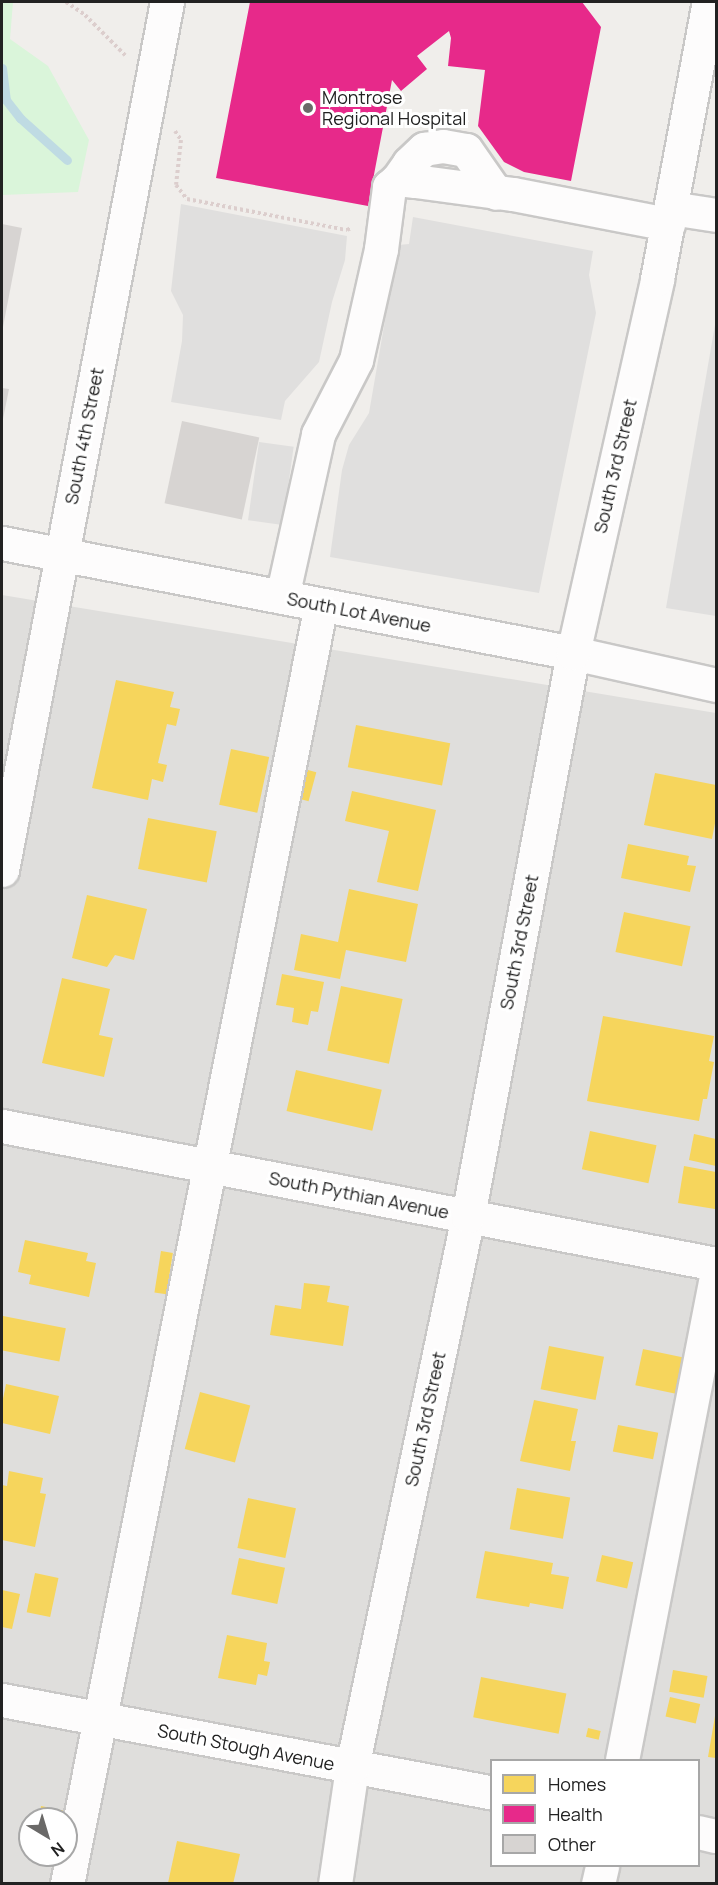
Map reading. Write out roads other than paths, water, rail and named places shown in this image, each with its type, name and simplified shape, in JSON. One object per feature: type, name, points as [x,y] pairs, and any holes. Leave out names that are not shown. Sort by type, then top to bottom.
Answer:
[{"type":"street","name":"South 4th Street","points":[[2,870],[167,2]]},
{"type":"street","name":"South 3rd Street","points":[[335,1884],[352,1767],[468,1216],[573,653],[669,216],[709,2]]},
{"type":"street","points":[[282,597],[318,434],[356,360],[377,269],[389,187],[398,179],[669,216],[717,214]]},
{"type":"street","name":"South Lot Avenue","points":[[2,543],[573,653],[717,686]]},
{"type":"street","points":[[67,1884],[321,604]]},
{"type":"street","name":"South Pythian Avenue","points":[[2,1126],[717,1264]]},
{"type":"street","points":[[622,1759],[717,1277]]},
{"type":"street","name":"South Stough Avenue","points":[[2,1700],[490,1793]]},
{"type":"street","points":[[700,1832],[717,1836]]},
{"type":"street","points":[[598,1884],[602,1867]]},
{"type":"waterway","points":[[2,68],[6,100],[20,118],[67,160]]},
{"type":"place","name":"Montrose Regional Hospital","points":[[308,108]]}]
